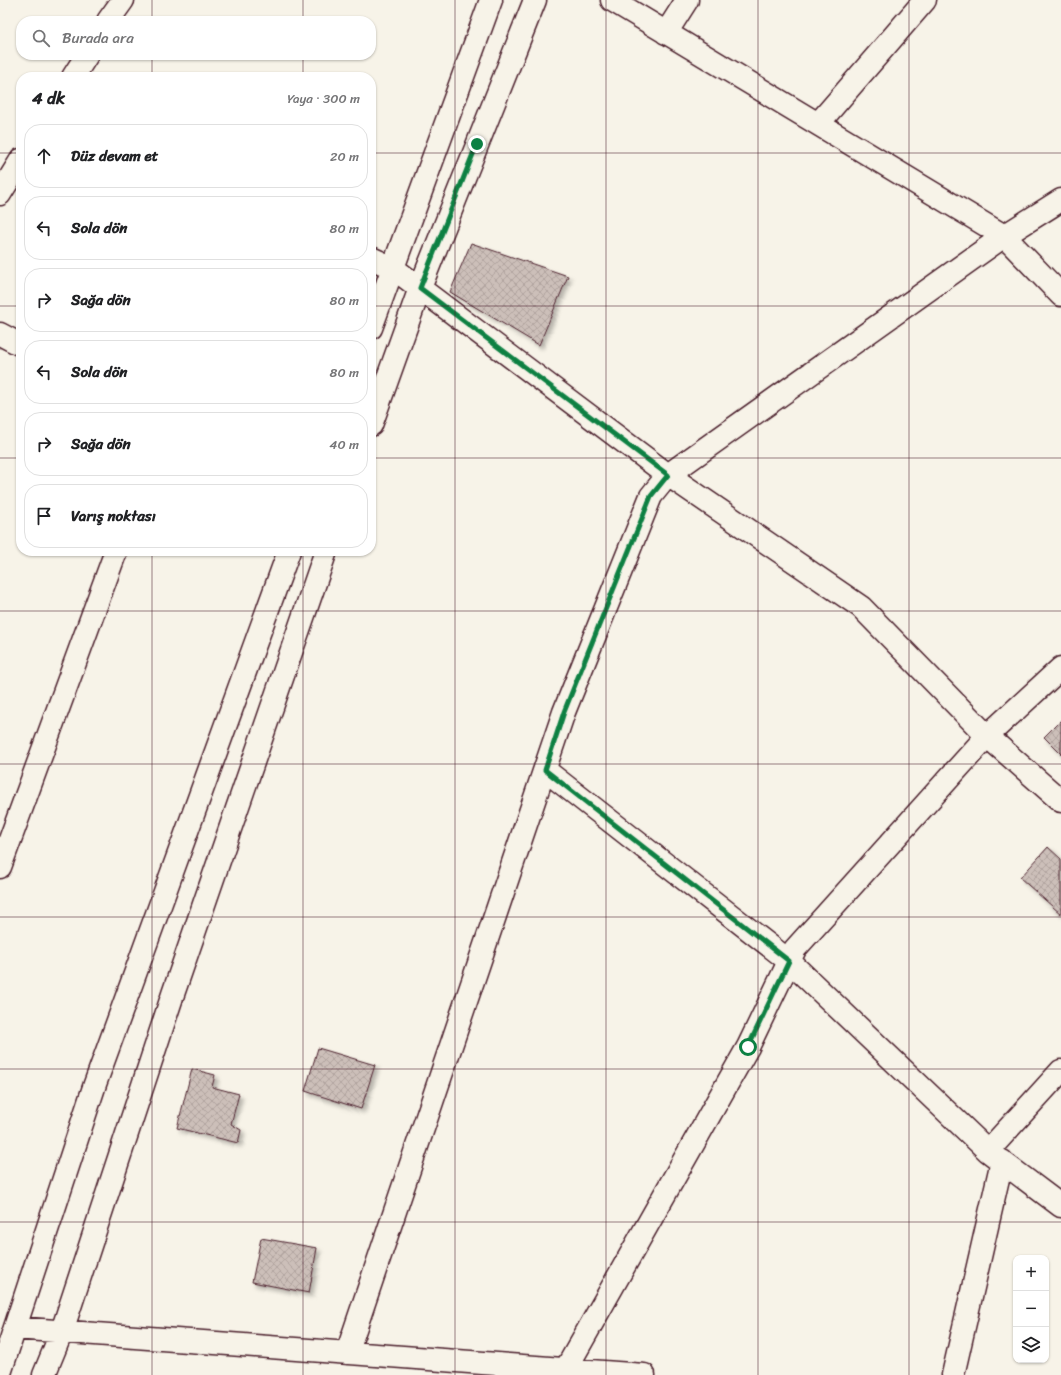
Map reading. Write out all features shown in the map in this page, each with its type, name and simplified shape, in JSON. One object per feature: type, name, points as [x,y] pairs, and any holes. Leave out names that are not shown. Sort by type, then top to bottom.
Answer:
[{"type":"street","points":[[376,314],[491,0]]},
{"type":"street","points":[[376,411],[420,288],[535,0]]},
{"type":"street","points":[[612,0],[1004,236],[1061,295]]},
{"type":"street","points":[[666,32],[687,0]]},
{"type":"street","points":[[818,124],[925,0]]},
{"type":"street","points":[[76,72],[84,60]]},
{"type":"street","points":[[0,194],[16,168]]},
{"type":"street","points":[[347,1353],[564,712],[651,496],[668,475],[1004,236],[1061,200]]},
{"type":"street","points":[[376,260],[393,268],[668,475],[861,607],[987,736],[1061,801]]},
{"type":"street","points":[[0,334],[16,342]]},
{"type":"street","points":[[0,867],[114,556]]},
{"type":"street","points":[[0,1373],[95,1084],[287,556]]},
{"type":"street","points":[[44,1375],[62,1331],[173,994],[324,556]]},
{"type":"street","points":[[566,1369],[748,1047],[795,949],[987,736],[1061,668]]},
{"type":"street","points":[[545,770],[789,961],[995,1156],[1061,1206]]},
{"type":"street","points":[[953,1375],[995,1156],[1061,1071]]},
{"type":"street","points":[[15,1328],[347,1353],[498,1370],[566,1369],[644,1375]]},
{"type":"building","points":[[471,243],[568,276],[539,345],[450,292]]},
{"type":"building","points":[[1061,720],[1061,754],[1044,737]]},
{"type":"building","points":[[1048,847],[1061,859],[1061,914],[1020,878]]},
{"type":"building","points":[[318,1048],[375,1065],[361,1109],[305,1091]]},
{"type":"building","points":[[192,1069],[215,1075],[212,1087],[239,1094],[231,1124],[241,1130],[238,1143],[177,1128]]},
{"type":"building","points":[[261,1238],[317,1248],[309,1293],[252,1282]]},
{"type":"route","points":[[477,144],[420,288],[668,475],[651,496],[564,712],[545,770],[789,961],[748,1047]]}]
